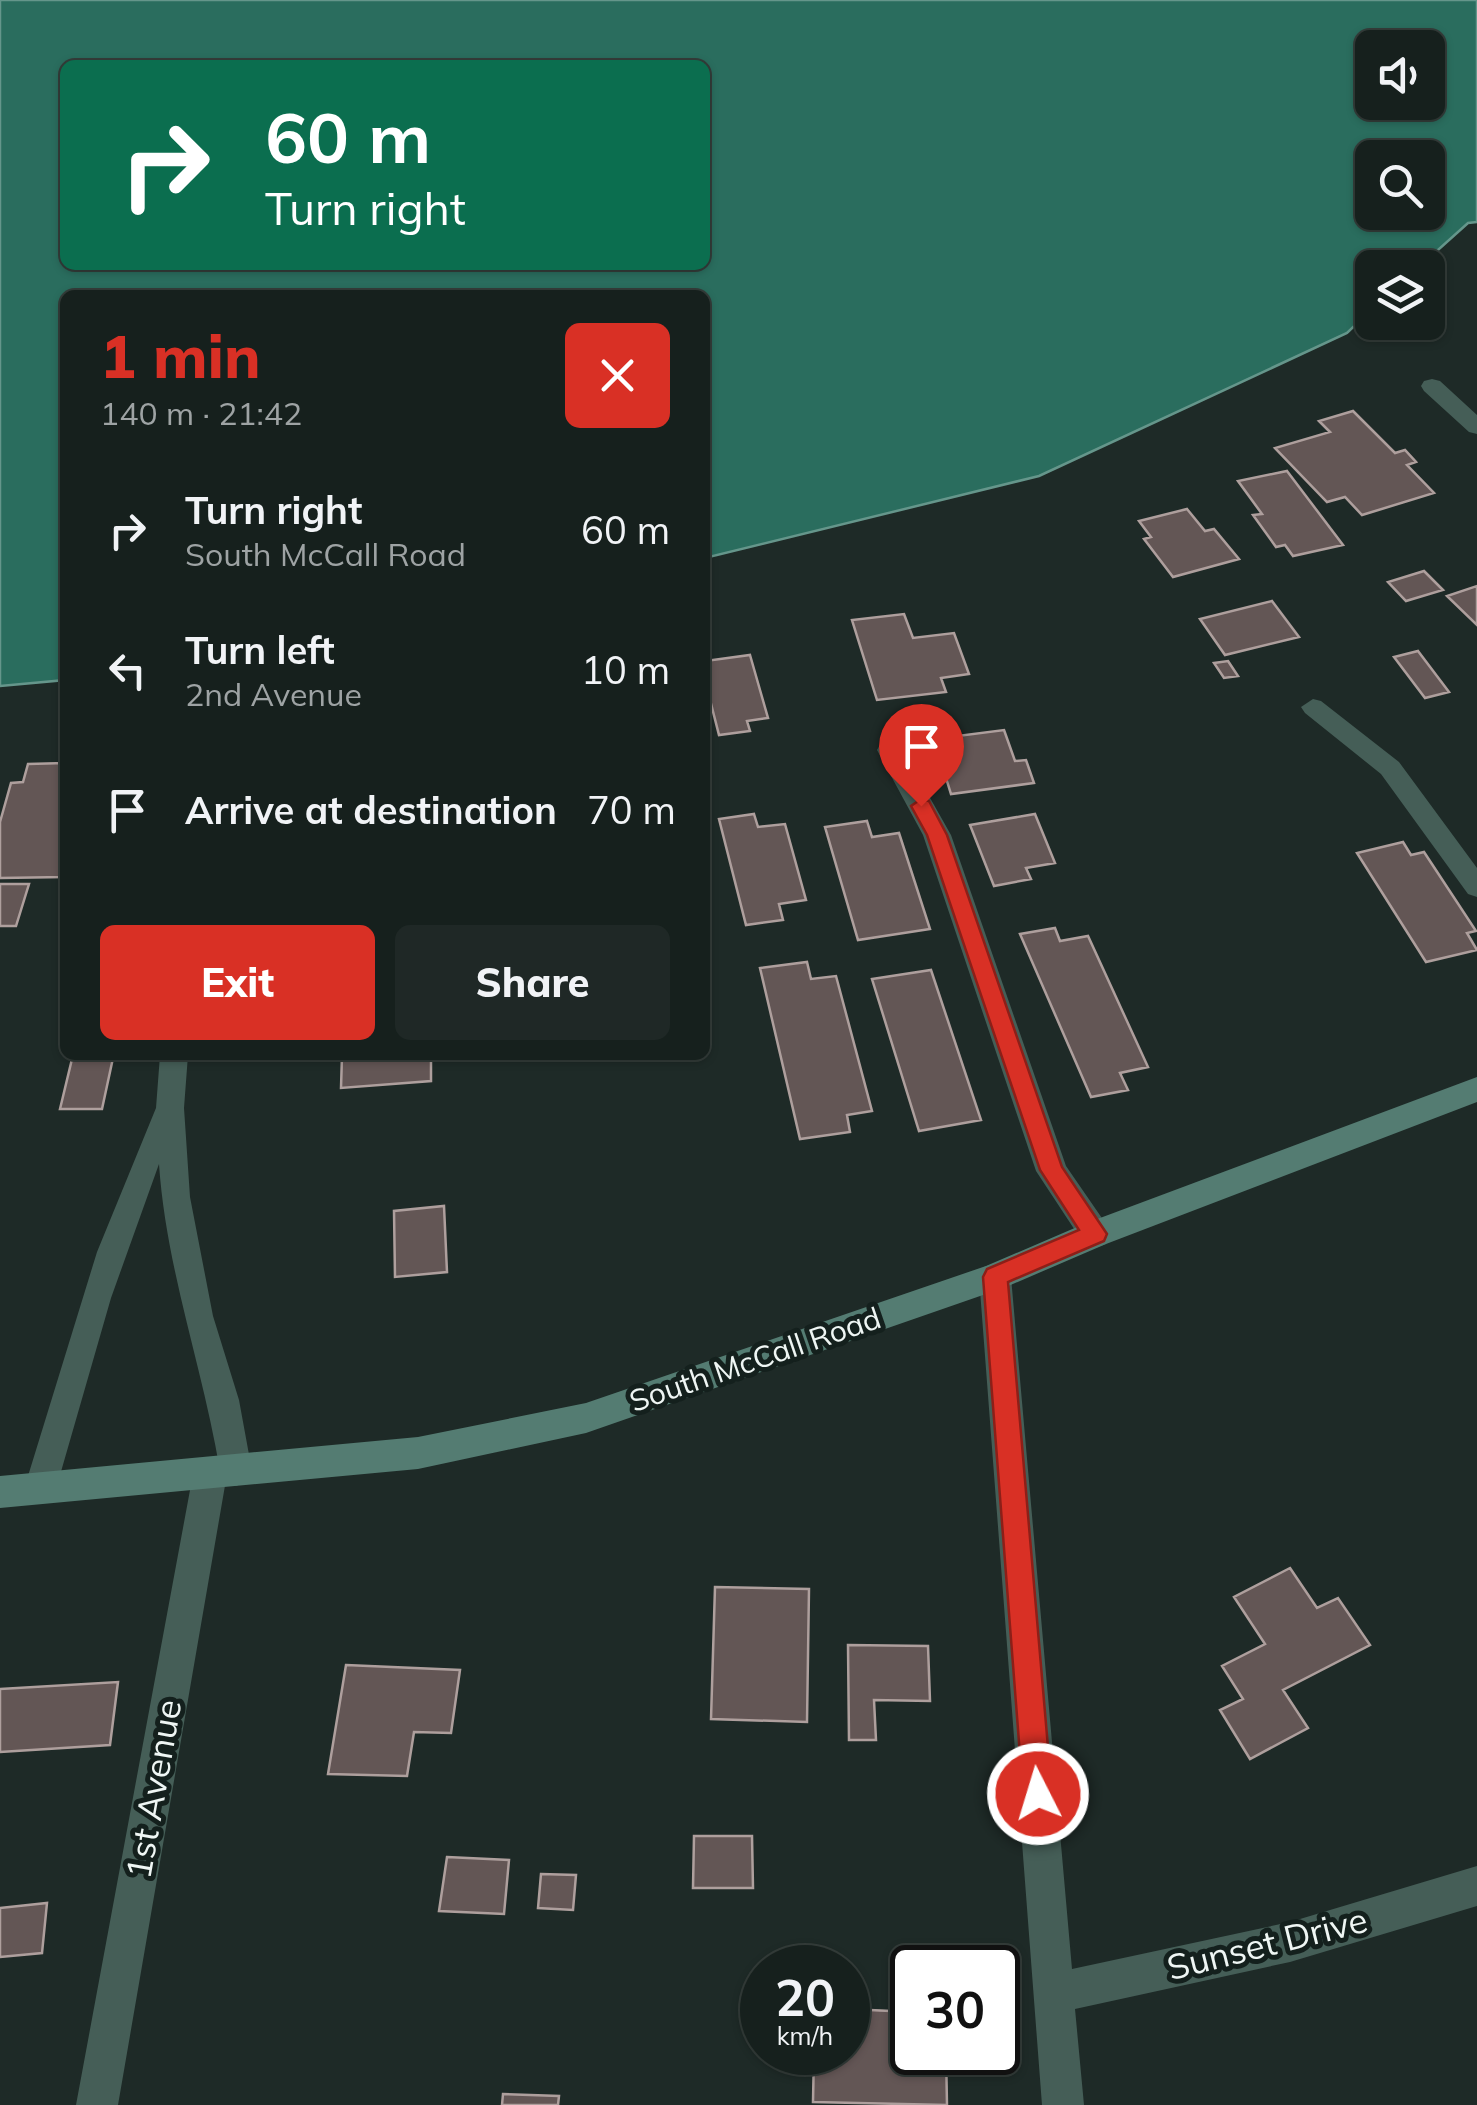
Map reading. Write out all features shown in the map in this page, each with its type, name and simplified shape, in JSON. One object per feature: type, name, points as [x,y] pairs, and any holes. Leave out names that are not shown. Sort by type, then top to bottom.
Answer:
[{"type":"street","points":[[1432,386],[1477,427]]},
{"type":"street","points":[[890,750],[937,835],[1052,1170],[1095,1234]]},
{"type":"street","name":"South McCall Road","points":[[0,1492],[418,1453],[586,1418],[995,1277],[1095,1234],[1477,1089]]},
{"type":"street","points":[[995,1277],[1063,2105]]},
{"type":"street","name":"1st Avenue","points":[[97,2105],[223,1472]]},
{"type":"street","name":"Sunset Drive","points":[[1054,1993],[1290,1942],[1477,1886]]},
{"type":"lane","points":[[1312,707],[1390,768],[1477,887]]},
{"type":"lane","points":[[174,1060],[170,1108],[176,1197],[198,1316],[224,1400],[223,1472]]},
{"type":"lane","points":[[40,1489],[75,1357],[145,1162],[170,1108]]},
{"type":"shaded area","points":[[0,0],[1477,0],[1477,222],[1468,223],[1438,250],[1355,250],[1355,325],[1347,333],[1039,476],[710,557],[710,290],[60,290],[60,680],[0,686]]},
{"type":"building","points":[[1353,411],[1395,453],[1405,450],[1416,462],[1407,465],[1434,493],[1362,515],[1345,497],[1327,502],[1275,448],[1330,432],[1319,421]]},
{"type":"building","points":[[1287,471],[1343,545],[1293,556],[1285,545],[1276,547],[1253,515],[1262,514],[1238,481]]},
{"type":"building","points":[[1187,509],[1205,531],[1214,529],[1239,559],[1173,577],[1144,539],[1151,537],[1139,521]]},
{"type":"building","points":[[1424,571],[1443,590],[1406,601],[1388,582]]},
{"type":"building","points":[[1477,586],[1477,625],[1447,596]]},
{"type":"building","points":[[1272,601],[1299,637],[1225,655],[1200,619]]},
{"type":"building","points":[[904,614],[913,638],[954,633],[969,674],[941,678],[946,692],[877,700],[852,620]]},
{"type":"building","points":[[1418,651],[1449,692],[1425,698],[1394,657]]},
{"type":"building","points":[[750,655],[768,718],[747,721],[750,731],[719,735],[710,700],[710,660]]},
{"type":"building","points":[[1228,661],[1238,676],[1224,678],[1214,663]]},
{"type":"building","points":[[1004,730],[1015,761],[1026,760],[1034,783],[951,794],[934,739]]},
{"type":"building","points":[[60,763],[60,877],[0,878],[0,822],[11,783],[23,782],[28,764]]},
{"type":"building","points":[[754,814],[758,827],[785,824],[806,900],[779,904],[783,920],[746,925],[719,819]]},
{"type":"building","points":[[1035,814],[1055,863],[1026,868],[1031,879],[994,886],[970,825]]},
{"type":"building","points":[[867,821],[872,837],[899,833],[930,929],[858,940],[825,827]]},
{"type":"building","points":[[1403,842],[1411,855],[1424,852],[1476,931],[1467,933],[1477,950],[1426,962],[1357,853]]},
{"type":"building","points":[[0,884],[29,884],[16,926],[0,926]]},
{"type":"building","points":[[1055,928],[1060,941],[1088,936],[1148,1067],[1120,1073],[1128,1090],[1091,1097],[1020,934]]},
{"type":"building","points":[[807,962],[811,979],[836,976],[872,1111],[847,1115],[850,1132],[800,1139],[760,968]]},
{"type":"building","points":[[931,970],[981,1120],[919,1131],[872,979]]},
{"type":"building","points":[[72,1060],[113,1060],[102,1109],[60,1109]]},
{"type":"building","points":[[342,1060],[431,1060],[431,1081],[341,1088]]},
{"type":"building","points":[[444,1206],[447,1272],[395,1277],[394,1211]]},
{"type":"building","points":[[1290,1568],[1317,1608],[1338,1598],[1370,1645],[1283,1690],[1308,1728],[1250,1759],[1220,1710],[1243,1699],[1222,1666],[1265,1644],[1234,1597]]},
{"type":"building","points":[[715,1587],[809,1589],[807,1722],[711,1719]]},
{"type":"building","points":[[848,1645],[928,1646],[930,1701],[874,1700],[876,1740],[849,1740]]},
{"type":"building","points":[[346,1665],[460,1670],[451,1733],[414,1732],[407,1776],[328,1774]]},
{"type":"building","points":[[118,1682],[110,1745],[0,1752],[0,1689]]},
{"type":"building","points":[[694,1836],[752,1836],[753,1888],[693,1888]]},
{"type":"building","points":[[447,1857],[509,1860],[504,1914],[439,1911]]},
{"type":"building","points":[[541,1874],[576,1875],[573,1910],[538,1908]]},
{"type":"building","points":[[47,1903],[42,1953],[0,1957],[0,1908]]},
{"type":"building","points":[[870,2010],[890,2011],[890,2075],[946,2075],[947,2105],[813,2102],[814,2075],[870,2075]]},
{"type":"building","points":[[503,2094],[559,2096],[558,2105],[502,2105]]},
{"type":"route","points":[[921,806],[937,835],[1052,1170],[1095,1234],[995,1277],[1038,1794]]}]
